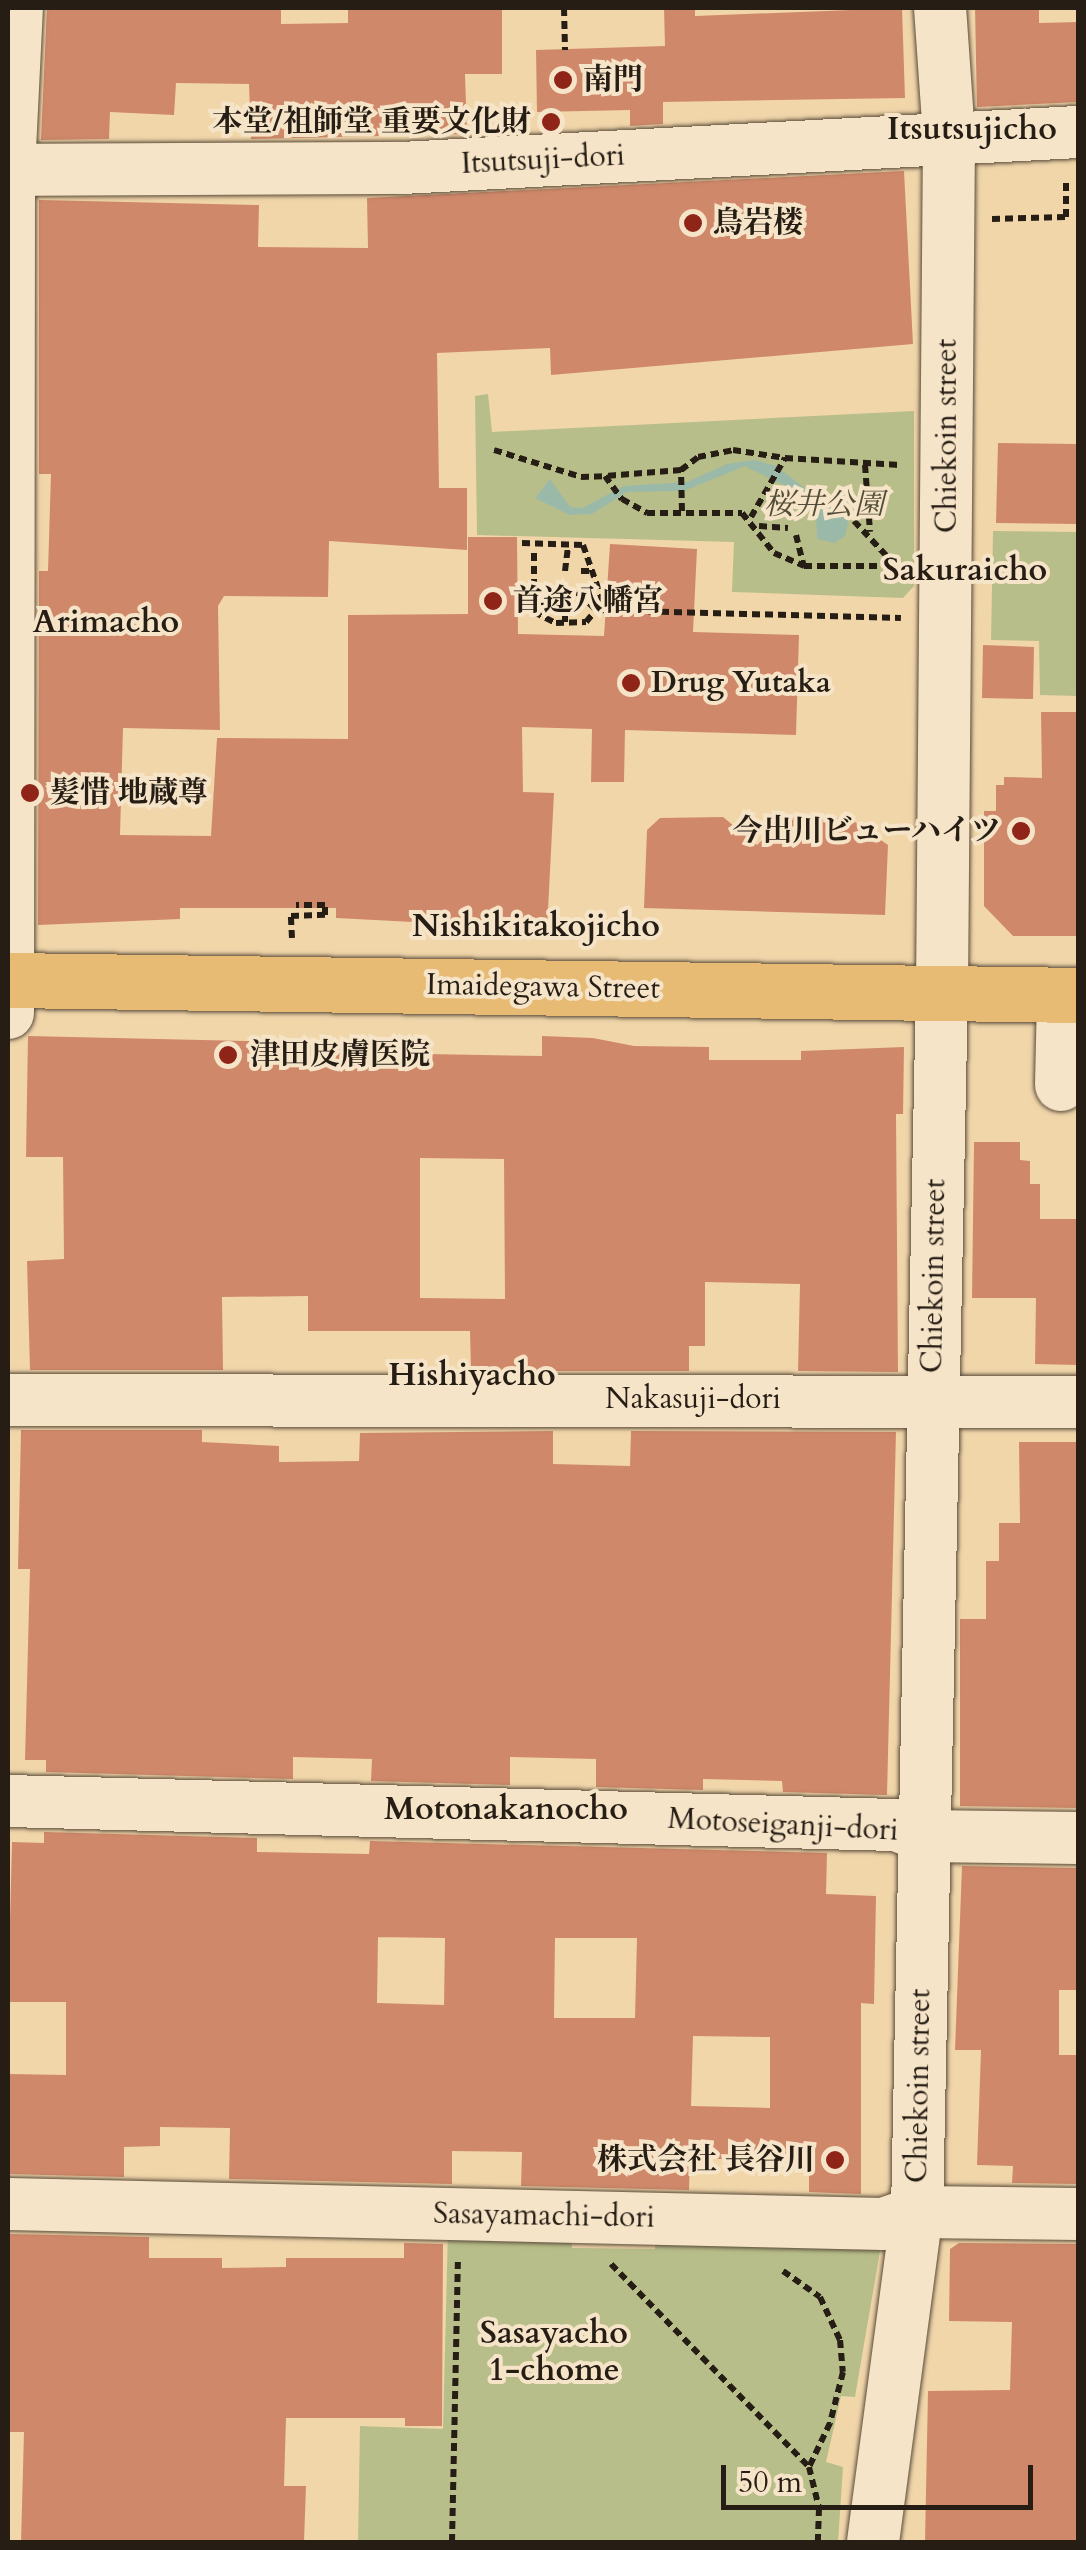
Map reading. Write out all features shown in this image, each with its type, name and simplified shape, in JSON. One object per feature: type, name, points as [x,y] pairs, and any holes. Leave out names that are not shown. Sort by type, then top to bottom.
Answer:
[{"type":"main road","name":"Imaidegawa Street","points":[[9,991],[1071,995]]},
{"type":"street","points":[[9,991],[8,170],[17,8]]},
{"type":"street","name":"Chiekoin street","points":[[873,2542],[917,2212],[942,992],[949,136],[940,8]]},
{"type":"street","name":"Itsutsuji-dori","points":[[8,170],[402,168],[1078,132]]},
{"type":"street","points":[[1062,1086],[1071,995]]},
{"type":"street","name":"Nakasuji-dori","points":[[8,1400],[1078,1402]]},
{"type":"street","name":"Motoseiganji-dori","points":[[8,1801],[896,1825],[924,1836],[1078,1838]]},
{"type":"street","name":"Sasayamachi-dori","points":[[8,2204],[883,2224],[917,2212],[1078,2214]]},
{"type":"path","points":[[564,8],[565,50]]},
{"type":"path","points":[[974,219],[1066,217]]},
{"type":"path","points":[[494,450],[546,467],[605,476],[681,470],[713,452],[782,461],[909,465]]},
{"type":"path","points":[[751,517],[782,461]]},
{"type":"path","points":[[865,466],[870,532]]},
{"type":"path","points":[[543,481],[546,467]]},
{"type":"path","points":[[681,470],[682,511]]},
{"type":"path","points":[[605,476],[622,499],[647,513],[682,511],[751,517],[774,553],[804,566],[908,566]]},
{"type":"path","points":[[854,521],[870,532],[896,566]]},
{"type":"path","points":[[758,526],[788,528]]},
{"type":"path","points":[[796,535],[804,566]]},
{"type":"path","points":[[522,543],[583,545],[600,609]]},
{"type":"path","points":[[565,571],[568,545]]},
{"type":"path","points":[[534,553],[534,612],[565,622],[586,622],[600,609]]},
{"type":"path","points":[[581,572],[592,571]]},
{"type":"path","points":[[523,603],[565,602],[580,594],[600,609],[922,617]]},
{"type":"path","points":[[565,602],[565,622]]},
{"type":"path","points":[[292,938],[291,916],[325,915],[324,904],[296,905]]},
{"type":"path","points":[[452,2542],[458,2248]]},
{"type":"path","points":[[596,2259],[624,2260]]},
{"type":"path","points":[[606,2260],[809,2467],[819,2508],[818,2542]]},
{"type":"path","points":[[770,2266],[820,2297],[840,2340],[839,2389],[809,2467]]},
{"type":"green space","name":"桜井公園","points":[[488,394],[492,432],[914,411],[914,586],[903,598],[732,592],[734,542],[477,535],[475,396]]},
{"type":"green space","points":[[993,531],[1078,532],[1078,696],[1040,695],[1039,641],[991,640]]},
{"type":"green space","points":[[448,2229],[571,2232],[572,2248],[655,2249],[656,2232],[868,2240],[880,2251],[855,2397],[841,2396],[826,2462],[843,2467],[838,2542],[358,2542],[360,2426],[443,2429]]},
{"type":"shaded area","points":[[755,460],[776,466],[811,493],[853,500],[845,536],[835,543],[817,539],[816,514],[788,506],[791,489],[745,466],[684,491],[627,492],[592,514],[569,515],[535,498],[550,479],[570,507],[582,508],[624,486],[687,482],[727,464]]},
{"type":"building","points":[[47,8],[281,8],[281,24],[348,23],[348,8],[502,8],[502,74],[465,74],[467,134],[251,139],[249,84],[176,83],[174,115],[110,112],[109,139],[41,140]]},
{"type":"building","points":[[664,8],[695,8],[695,16],[902,8],[905,98],[663,102],[663,124],[630,126],[630,110],[537,112],[536,50],[665,46]]},
{"type":"building","points":[[975,8],[1039,8],[1039,23],[1078,22],[1078,102],[977,107]]},
{"type":"building","points":[[904,171],[913,344],[551,375],[550,348],[437,353],[439,488],[467,488],[467,550],[329,541],[328,597],[224,596],[218,606],[220,730],[123,728],[120,835],[211,836],[217,738],[348,739],[348,615],[468,614],[468,537],[517,537],[518,634],[604,636],[610,544],[697,549],[693,632],[799,635],[796,735],[625,730],[624,782],[591,782],[592,729],[522,727],[523,792],[554,793],[547,929],[336,918],[336,908],[180,908],[180,919],[38,925],[39,571],[48,571],[51,474],[39,474],[39,200],[259,205],[258,247],[368,248],[367,198]]},
{"type":"building","points":[[998,443],[1078,444],[1078,524],[996,523]]},
{"type":"building","points":[[983,645],[1034,647],[1033,699],[982,698]]},
{"type":"building","name":"今出川ビューハイツ","points":[[1041,712],[1078,712],[1078,936],[1013,936],[984,906],[984,811],[996,811],[996,785],[1004,785],[1004,777],[1042,778]]},
{"type":"building","points":[[804,814],[852,820],[888,845],[885,915],[644,908],[647,830],[660,818],[723,817],[757,845],[783,820]]},
{"type":"building","points":[[28,1036],[369,1044],[369,1053],[542,1056],[542,1036],[593,1038],[634,1046],[709,1047],[709,1060],[801,1060],[801,1051],[904,1047],[903,1114],[896,1114],[898,1372],[798,1371],[800,1284],[705,1282],[705,1346],[689,1346],[689,1371],[471,1371],[470,1331],[308,1331],[308,1296],[222,1297],[223,1370],[30,1370],[27,1261],[64,1259],[63,1157],[26,1157]],"holes":[[[420,1158],[504,1159],[505,1299],[420,1298]]]},
{"type":"building","points":[[974,1142],[1020,1142],[1020,1160],[1030,1161],[1030,1184],[1040,1184],[1040,1219],[1077,1219],[1078,1365],[1035,1364],[1036,1298],[972,1298]]},
{"type":"building","points":[[21,1430],[202,1430],[202,1442],[279,1446],[279,1462],[359,1461],[360,1433],[553,1431],[553,1464],[630,1466],[631,1431],[896,1432],[887,1795],[783,1792],[782,1781],[703,1779],[703,1790],[596,1787],[596,1759],[510,1757],[510,1785],[371,1781],[372,1759],[293,1757],[293,1779],[46,1772],[46,1760],[25,1760],[30,1569],[18,1569]]},
{"type":"building","points":[[1019,1442],[1078,1442],[1078,1808],[960,1806],[960,1619],[986,1619],[986,1561],[999,1561],[999,1523],[1020,1523]]},
{"type":"building","points":[[44,1832],[257,1838],[257,1852],[369,1854],[370,1841],[827,1853],[826,1894],[876,1896],[874,2004],[861,2003],[861,2194],[809,2192],[809,2162],[690,2158],[689,2190],[521,2186],[522,2152],[452,2151],[452,2184],[229,2179],[230,2128],[160,2127],[160,2146],[124,2147],[124,2177],[8,2174],[8,2074],[66,2075],[66,2002],[8,2002],[12,1842],[44,1843]],"holes":[[[378,1937],[445,1938],[444,2005],[377,2003]],[[555,1938],[637,1938],[635,2018],[554,2018]],[[693,2036],[770,2037],[770,2108],[691,2106]]]},
{"type":"building","points":[[962,1866],[1078,1868],[1078,1990],[1059,1990],[1059,2055],[1078,2055],[1078,2184],[1012,2183],[1013,2166],[977,2165],[981,2050],[955,2050]]},
{"type":"building","points":[[8,2234],[149,2237],[149,2258],[222,2258],[222,2268],[286,2267],[286,2258],[404,2258],[404,2243],[443,2244],[442,2426],[405,2426],[405,2418],[286,2418],[284,2486],[306,2486],[304,2542],[21,2542],[24,2432],[8,2432]]},
{"type":"building","points":[[959,2243],[1078,2244],[1078,2542],[925,2542],[928,2391],[1010,2390],[1012,2322],[949,2321],[950,2249]]},
{"type":"place","name":"南門","points":[[563,80]]},
{"type":"place","name":"本堂/祖師堂 重要文化財","points":[[551,122]]},
{"type":"place","name":"鳥岩楼","points":[[693,223]]},
{"type":"place","name":"首途八幡宮","points":[[493,601]]},
{"type":"place","name":"Drug Yutaka","points":[[631,683]]},
{"type":"place","name":"髪惜 地蔵尊","points":[[30,793]]},
{"type":"place","name":"今出川ビューハイツ","points":[[1021,831]]},
{"type":"place","name":"津田皮膚医院","points":[[228,1055]]},
{"type":"place","name":"株式会社 長谷川","points":[[835,2160]]},
{"type":"district","name":"Itsutsujicho","points":[[972,129]]},
{"type":"district","name":"Sakuraicho","points":[[965,570]]},
{"type":"district","name":"Arimacho","points":[[106,622]]},
{"type":"district","name":"Nishikitakojicho","points":[[536,926]]},
{"type":"district","name":"Hishiyacho","points":[[472,1375]]},
{"type":"district","name":"Motonakanocho","points":[[506,1809]]},
{"type":"district","name":"Sasayacho 1-chome","points":[[554,2352]]}]
